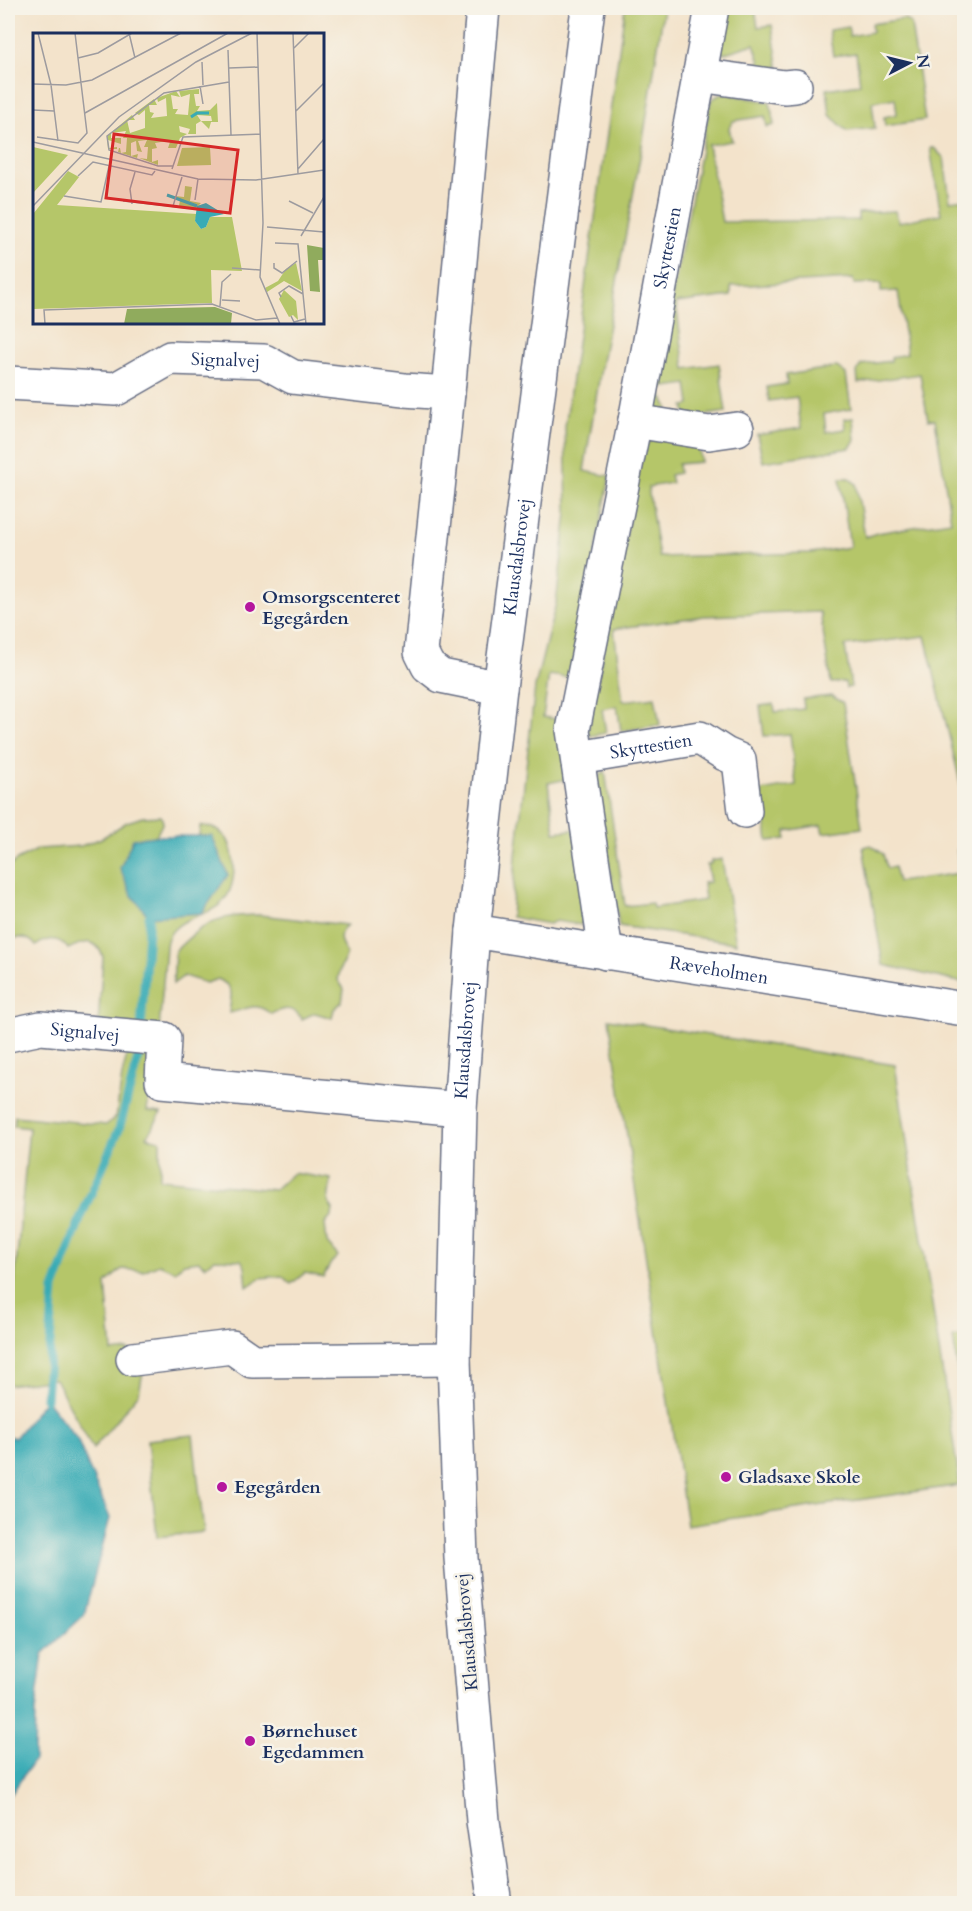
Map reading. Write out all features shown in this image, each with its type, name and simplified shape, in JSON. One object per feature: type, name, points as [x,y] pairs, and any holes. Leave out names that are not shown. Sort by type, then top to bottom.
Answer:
[{"type":"street","points":[[483,8],[421,652],[428,666],[441,676],[500,688]]},
{"type":"street","name":"Klausdalsbrovej","points":[[495,1904],[483,1821],[461,1558],[454,1359],[460,1109],[473,931],[500,688],[588,8]]},
{"type":"street","name":"Skyttestien","points":[[606,953],[573,730],[635,421],[712,8]]},
{"type":"street","points":[[699,75],[795,87]]},
{"type":"street","name":"Signalvej","points":[[8,384],[116,389],[170,358],[264,361],[293,377],[447,393]]},
{"type":"street","points":[[635,421],[709,433],[737,429]]},
{"type":"street","name":"Skyttestien","points":[[578,758],[700,738],[739,760],[746,812]]},
{"type":"street","name":"Ræveholmen","points":[[473,931],[964,1009]]},
{"type":"street","name":"Signalvej","points":[[8,1035],[41,1028],[150,1038]]},
{"type":"street","name":"Klausdalsbrovej","points":[[150,1038],[162,1081],[460,1109]]},
{"type":"street","points":[[133,1359],[232,1347],[252,1360],[454,1359]]},
{"type":"green space","points":[[625,8],[664,8],[641,152],[584,471],[610,476],[571,678],[549,675],[543,717],[562,720],[568,779],[548,783],[555,832],[577,829],[586,916],[581,925],[556,921],[549,924],[511,917],[516,856],[535,687],[556,603],[567,513],[565,427]]},
{"type":"green space","points":[[728,8],[755,8],[758,27],[772,25],[779,71],[754,73],[753,64],[760,62],[754,44],[719,55]]},
{"type":"green space","points":[[904,19],[911,24],[925,120],[885,126],[884,117],[897,114],[895,98],[872,102],[875,128],[847,131],[830,115],[827,89],[860,84],[856,53],[833,56],[829,30],[848,27],[850,36],[872,32],[871,24]]},
{"type":"green space","points":[[722,93],[770,102],[774,125],[767,127],[765,116],[733,121],[729,128],[732,141],[708,145],[722,222],[858,220],[858,213],[895,211],[899,222],[941,214],[930,148],[934,148],[944,158],[950,201],[964,199],[964,798],[925,636],[845,646],[851,687],[846,688],[845,682],[831,683],[820,612],[704,616],[614,629],[623,701],[655,697],[660,725],[621,731],[617,706],[602,709],[606,733],[590,736],[588,730],[643,446],[657,437],[698,443],[701,462],[678,464],[679,473],[670,475],[672,483],[648,487],[659,557],[811,553],[850,547],[840,478],[849,478],[856,484],[865,537],[951,521],[935,419],[928,420],[920,374],[858,383],[857,371],[861,365],[891,361],[891,357],[907,354],[898,291],[881,292],[881,283],[854,284],[853,279],[731,286],[731,296],[676,303],[685,369],[719,364],[726,412],[698,416],[686,414],[684,406],[690,405],[687,384],[658,388],[668,408],[662,415],[651,402],[711,100]]},
{"type":"green space","points":[[837,367],[846,374],[851,409],[824,414],[826,432],[845,429],[844,419],[853,418],[855,440],[850,448],[763,462],[757,435],[801,428],[797,397],[769,401],[767,387],[787,384],[786,375]]},
{"type":"green space","points":[[832,696],[843,703],[862,828],[823,833],[821,825],[786,831],[786,839],[768,841],[761,791],[796,785],[790,734],[764,736],[760,706],[774,704],[775,712],[804,709],[803,699]]},
{"type":"green space","points":[[605,771],[625,906],[652,903],[653,908],[705,900],[703,883],[710,882],[707,865],[711,864],[711,861],[722,859],[736,943],[619,926],[596,779]]},
{"type":"green space","points":[[161,816],[163,822],[156,836],[133,839],[212,837],[199,836],[200,826],[215,829],[227,839],[231,850],[234,870],[231,888],[225,900],[216,908],[184,922],[175,928],[168,938],[159,1030],[98,1024],[103,957],[100,951],[97,946],[89,942],[68,949],[57,940],[45,941],[36,946],[24,938],[8,939],[8,868],[17,860],[39,849],[81,846],[102,838],[127,822],[143,817]]},
{"type":"green space","points":[[961,829],[964,829],[964,983],[883,965],[863,847],[871,845],[883,854],[887,868],[894,867],[898,882],[960,873],[957,850],[963,845]]},
{"type":"green space","points":[[260,915],[347,925],[340,935],[341,943],[347,954],[338,980],[344,989],[342,1002],[334,1009],[332,1018],[315,1013],[302,1019],[292,1010],[280,1010],[271,1014],[255,1007],[229,1013],[231,993],[224,982],[218,979],[206,983],[184,976],[173,984],[175,951],[195,932],[222,919]]},
{"type":"green space","points":[[609,1019],[895,1065],[960,1485],[687,1525]]},
{"type":"green space","points":[[129,1046],[156,1048],[147,1111],[161,1113],[147,1137],[160,1140],[160,1179],[274,1190],[293,1173],[331,1179],[328,1202],[333,1209],[332,1216],[325,1224],[327,1243],[338,1256],[323,1277],[305,1273],[291,1284],[282,1276],[260,1278],[247,1287],[245,1267],[241,1260],[215,1259],[205,1266],[199,1261],[184,1263],[175,1271],[159,1264],[143,1271],[122,1269],[106,1283],[112,1352],[128,1350],[143,1372],[139,1393],[93,1449],[55,1379],[8,1385],[8,1353],[29,1128],[14,1126],[15,1116],[106,1125],[116,1117]]},
{"type":"green space","points":[[964,1336],[964,1378],[959,1379],[953,1338]]},
{"type":"green space","points":[[193,1435],[204,1532],[157,1537],[147,1440]]},
{"type":"water","points":[[156,836],[212,836],[228,875],[202,913],[149,917],[131,894],[120,868],[133,839]]},
{"type":"water","points":[[46,1399],[77,1439],[110,1518],[84,1615],[43,1654],[35,1712],[34,1760],[8,1796],[8,1436],[15,1438]]},
{"type":"waterway","points":[[46,1399],[54,1289],[81,1217],[119,1129],[139,1055],[149,917]]},
{"type":"place","name":"Omsorgscenteret Egegården","points":[[250,607]]},
{"type":"place","name":"Gladsaxe Skole","points":[[726,1477]]},
{"type":"place","name":"Egegården","points":[[222,1487]]},
{"type":"place","name":"Børnehuset Egedammen","points":[[250,1741]]}]
